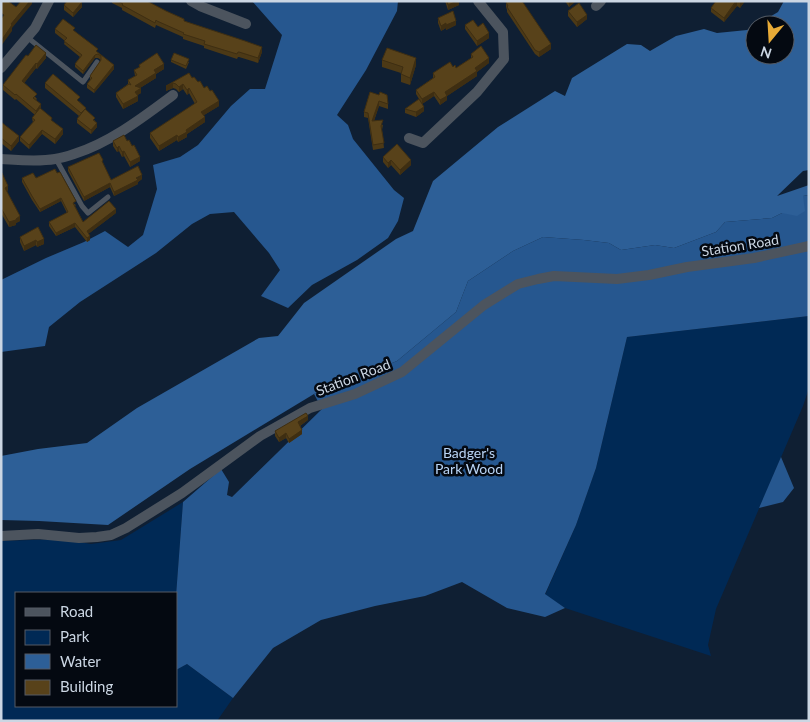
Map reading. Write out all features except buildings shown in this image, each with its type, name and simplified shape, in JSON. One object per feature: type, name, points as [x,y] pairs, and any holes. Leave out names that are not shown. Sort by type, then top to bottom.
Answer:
[{"type":"street","points":[[1,68],[35,28],[49,1]]},
{"type":"street","points":[[191,1],[246,24]]},
{"type":"street","points":[[409,138],[423,143],[477,92],[504,59],[504,32],[478,1]]},
{"type":"street","points":[[1,159],[56,159],[84,150],[104,142],[130,127],[173,95]]},
{"type":"street","name":"Station Road","points":[[1,536],[38,534],[79,538],[97,537],[111,535],[126,528],[182,493],[260,436],[310,408],[354,394],[402,372],[484,305],[518,284],[554,276],[617,279],[649,275],[687,267],[754,258],[809,246]]},
{"type":"lane","points":[[27,37],[83,82],[97,62]]},
{"type":"lane","points":[[56,159],[82,206],[88,213],[108,197]]},
{"type":"green space","points":[[252,1],[398,1],[397,11],[366,70],[337,115],[348,125],[353,139],[394,190],[404,198],[398,221],[388,238],[357,260],[312,285],[288,308],[261,296],[280,270],[269,253],[234,212],[210,214],[192,224],[156,253],[80,302],[49,327],[45,346],[1,352],[1,280],[105,231],[128,247],[143,235],[157,189],[153,165],[180,157],[198,145],[231,106],[250,89],[265,89],[282,35]]},
{"type":"green space","name":"Badger's Park Wood","points":[[809,195],[809,316],[627,337],[596,468],[576,525],[545,594],[565,608],[545,617],[507,608],[462,582],[425,596],[321,620],[273,648],[233,698],[187,664],[178,669],[178,592],[176,592],[183,502],[221,469],[229,482],[227,495],[232,497],[322,409],[314,394],[397,361],[456,312],[468,281],[513,251],[543,237],[609,243],[621,250],[655,245],[674,248],[716,232],[725,222],[772,218],[782,213],[803,196]]},
{"type":"green space","points":[[809,316],[809,388],[716,609],[708,645],[711,656],[565,608],[545,595],[576,525],[596,468],[627,337]]},
{"type":"green space","points":[[781,457],[794,488],[783,502],[759,508]]},
{"type":"green space","points":[[183,502],[176,592],[15,592],[15,707],[178,707],[178,669],[187,664],[233,698],[217,721],[1,721],[1,541],[62,539],[91,544],[121,540]]},
{"type":"water","points":[[784,1],[809,1],[809,170],[803,171],[777,196],[809,185],[809,195],[803,196],[805,211],[797,216],[782,213],[772,218],[725,222],[716,232],[674,248],[655,245],[621,250],[609,243],[543,237],[513,251],[468,281],[456,312],[397,361],[314,394],[190,469],[108,525],[1,520],[1,456],[87,443],[137,408],[259,338],[278,336],[304,303],[396,239],[413,231],[433,181],[498,127],[555,91],[565,96],[572,78],[627,44],[641,45],[650,51],[676,36],[704,29],[717,33],[745,30],[745,65],[795,65],[795,15],[773,15],[778,12]]}]
